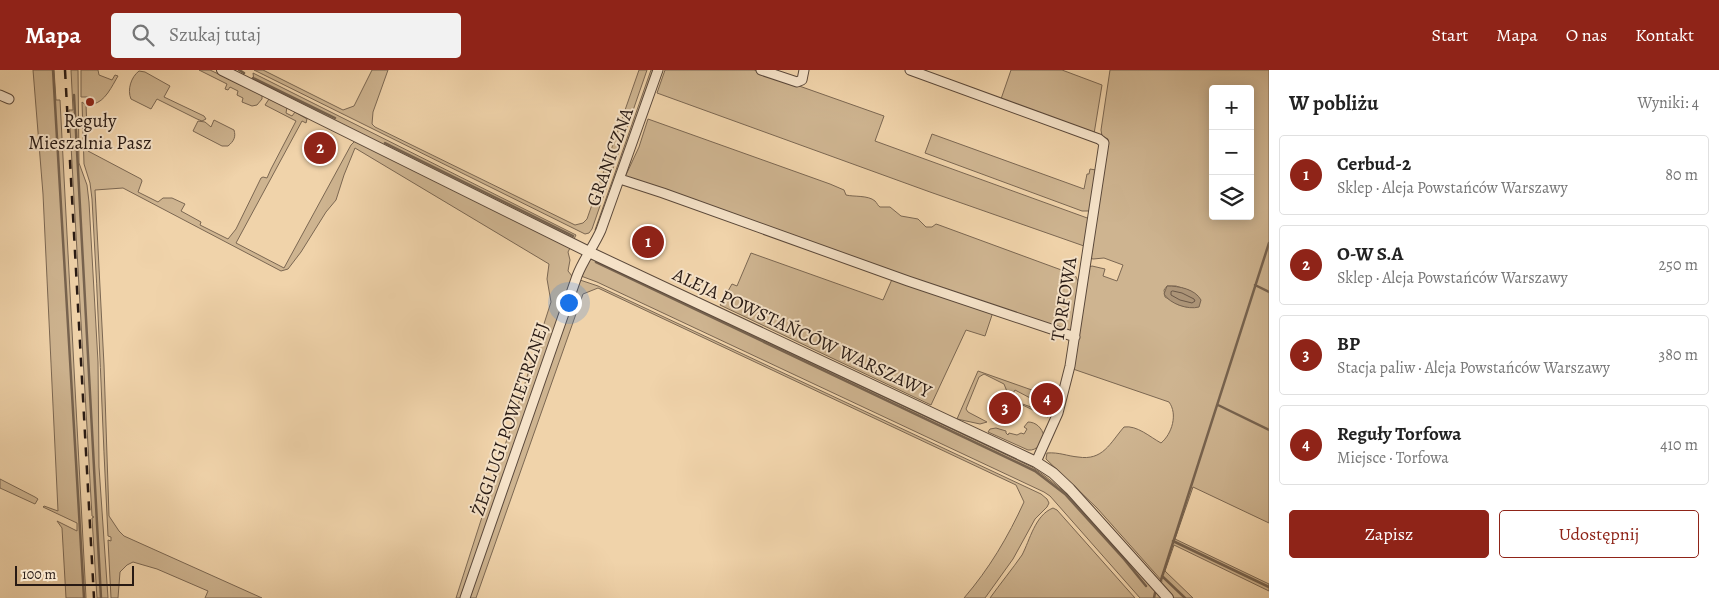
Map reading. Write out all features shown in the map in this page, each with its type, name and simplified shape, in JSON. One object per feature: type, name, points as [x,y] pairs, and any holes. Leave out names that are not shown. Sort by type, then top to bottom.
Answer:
[{"type":"street","name":"ALEJA POWSTAŃCÓW WARSZAWY","points":[[222,70],[589,252],[1036,462],[1070,489],[1168,598]]},
{"type":"street","name":"GRANICZNA","points":[[589,252],[595,245],[601,230],[658,70]]},
{"type":"street","points":[[761,70],[796,82],[802,80],[804,70]]},
{"type":"street","name":"TORFOWA","points":[[910,70],[1099,139],[1104,143],[1070,366],[1058,413],[1036,462]]},
{"type":"street","points":[[0,95],[9,99]]},
{"type":"street","points":[[620,179],[663,192],[1004,314],[1075,337]]},
{"type":"street","name":"ŻEGLUGI POWIETRZNEJ","points":[[465,598],[576,279],[582,263],[589,252]]},
{"type":"shaded area","points":[[33,70],[54,70],[56,100],[60,100],[86,598],[66,598],[62,528],[57,521],[77,531],[77,523],[43,507],[58,511],[43,194]]},
{"type":"shaded area","points":[[71,70],[78,70],[79,163],[87,185],[89,202],[98,362],[99,467],[108,598],[97,598],[92,518],[94,517],[92,516],[69,110],[73,110]]},
{"type":"shaded area","points":[[81,70],[98,70],[99,75],[112,80],[115,75],[118,76],[105,97],[93,104],[92,97],[81,97]]},
{"type":"shaded area","points":[[199,70],[210,70],[262,95],[262,99],[257,105],[252,106],[242,102],[243,98],[237,95],[238,91],[230,87],[228,90],[225,89],[227,84]]},
{"type":"shaded area","points":[[254,70],[263,70],[343,110],[354,106],[372,70],[388,70],[373,112],[372,124],[375,127],[575,225],[583,223],[587,219],[639,70],[647,70],[592,229],[589,233],[585,234]]},
{"type":"shaded area","points":[[651,70],[655,70],[598,229],[595,230]]},
{"type":"shaded area","points":[[665,70],[754,70],[884,116],[875,141],[1090,219],[1084,246],[657,93]]},
{"type":"shaded area","points":[[1011,70],[1062,70],[1102,85],[1094,134],[1001,99]]},
{"type":"shaded area","points":[[1110,70],[1269,70],[1269,523],[1193,487],[1175,539],[1269,584],[1269,591],[1174,545],[1165,571],[1193,598],[1174,598],[1161,584],[1162,581],[1097,508],[1046,459],[1047,453],[1087,458],[1094,456],[1110,445],[1124,427],[1139,430],[1161,443],[1171,429],[1172,424],[1173,412],[1169,402],[1073,369],[1089,267],[1105,269],[1103,276],[1117,281],[1123,265],[1104,258],[1090,258],[1108,139],[1102,136],[1101,130]],"holes":[[[1167,286],[1176,286],[1191,291],[1187,307],[1165,297],[1164,290]]]},
{"type":"shaded area","points":[[139,71],[145,72],[170,86],[164,97],[204,116],[206,119],[202,121],[197,119],[157,99],[151,109],[131,99],[129,92],[130,84]]},
{"type":"shaded area","points":[[253,73],[576,235],[574,239],[254,81]]},
{"type":"shaded area","points":[[269,99],[287,107],[286,113],[292,116],[295,112],[307,119],[306,123],[302,121],[236,243],[284,268],[351,145],[355,141],[570,248],[568,252],[570,260],[568,271],[572,276],[572,280],[461,598],[456,598],[551,302],[547,279],[549,264],[355,148],[336,200],[288,269],[281,271],[123,188],[95,190],[109,516],[124,536],[262,598],[205,598],[208,591],[157,569],[133,562],[120,572],[118,598],[111,598],[108,540],[111,541],[111,537],[108,536],[97,283],[92,199],[90,183],[84,164],[82,102],[86,105],[88,151],[141,179],[138,192],[158,202],[163,198],[172,198],[185,204],[181,211],[201,222],[200,225],[228,239],[236,229],[261,178],[267,178],[296,121],[265,105]]},
{"type":"shaded area","points":[[648,119],[830,184],[844,190],[846,195],[872,199],[880,207],[890,207],[901,216],[918,219],[926,227],[932,227],[936,224],[1075,275],[1079,283],[1072,330],[1064,332],[625,177],[639,147]]},
{"type":"shaded area","points":[[214,120],[234,130],[234,139],[228,146],[222,146],[193,131],[198,121],[205,122],[211,127]]},
{"type":"shaded area","points":[[932,134],[1084,189],[1090,169],[1096,170],[1091,211],[1082,211],[925,153]]},
{"type":"shaded area","points":[[751,253],[883,300],[893,277],[993,312],[985,336],[966,330],[931,405],[720,305],[732,284],[737,286]]},
{"type":"shaded area","points":[[593,259],[1032,467],[1067,494],[1101,528],[1161,598],[1140,598],[1050,496],[1044,492],[581,276],[588,260]]},
{"type":"shaded area","points":[[580,280],[598,286],[1041,494],[1049,503],[1035,519],[1013,559],[985,598],[964,598],[982,576],[997,552],[1024,502],[1016,485],[598,288],[583,294],[476,598],[468,598]]},
{"type":"shaded area","points":[[978,371],[1046,395],[1045,401],[1048,401],[1049,396],[1052,397],[1046,412],[1048,417],[1014,401],[1031,407],[1034,400],[1015,390],[1010,399],[1004,384],[984,374],[979,377],[966,409],[987,422],[980,424],[957,419]]},
{"type":"shaded area","points":[[1028,422],[1038,426],[1044,436],[1038,446],[1031,450],[988,432],[990,429],[996,428],[1006,431],[1008,435],[1009,433],[1024,434],[1027,429],[1024,427]]},
{"type":"shaded area","points":[[0,479],[38,499],[35,504],[0,488]]},
{"type":"shaded area","points":[[1053,508],[1057,510],[1135,598],[990,598],[1022,555],[1037,522],[1047,511]]},
{"type":"water","points":[[1167,286],[1195,293],[1201,300],[1199,307],[1185,307],[1170,301],[1164,294]]},
{"type":"waterway","points":[[53,70],[84,598]]},
{"type":"waterway","points":[[239,70],[244,73]]},
{"type":"waterway","points":[[253,78],[335,118]]},
{"type":"waterway","points":[[74,95],[101,598]]},
{"type":"waterway","points":[[385,143],[573,236]]},
{"type":"waterway","points":[[1161,580],[1269,243]]},
{"type":"waterway","points":[[596,262],[1035,471],[1065,494],[1146,586]]},
{"type":"waterway","points":[[1255,285],[1269,292]]},
{"type":"waterway","points":[[1218,405],[1269,430]]},
{"type":"waterway","points":[[1173,541],[1269,587]]},
{"type":"waterway","points":[[1162,576],[1185,598]]},
{"type":"waterway","points":[[1154,598],[1155,593]]},
{"type":"railway","points":[[65,70],[94,598]]},
{"type":"place","name":"Reguły Mieszalnia Pasz","points":[[90,102]]},
{"type":"place","name":"O-W S.A","points":[[320,148]]},
{"type":"place","name":"Cerbud-2","points":[[648,242]]},
{"type":"place","name":"Reguły Torfowa","points":[[1047,399]]},
{"type":"place","name":"BP","points":[[1005,408]]}]
